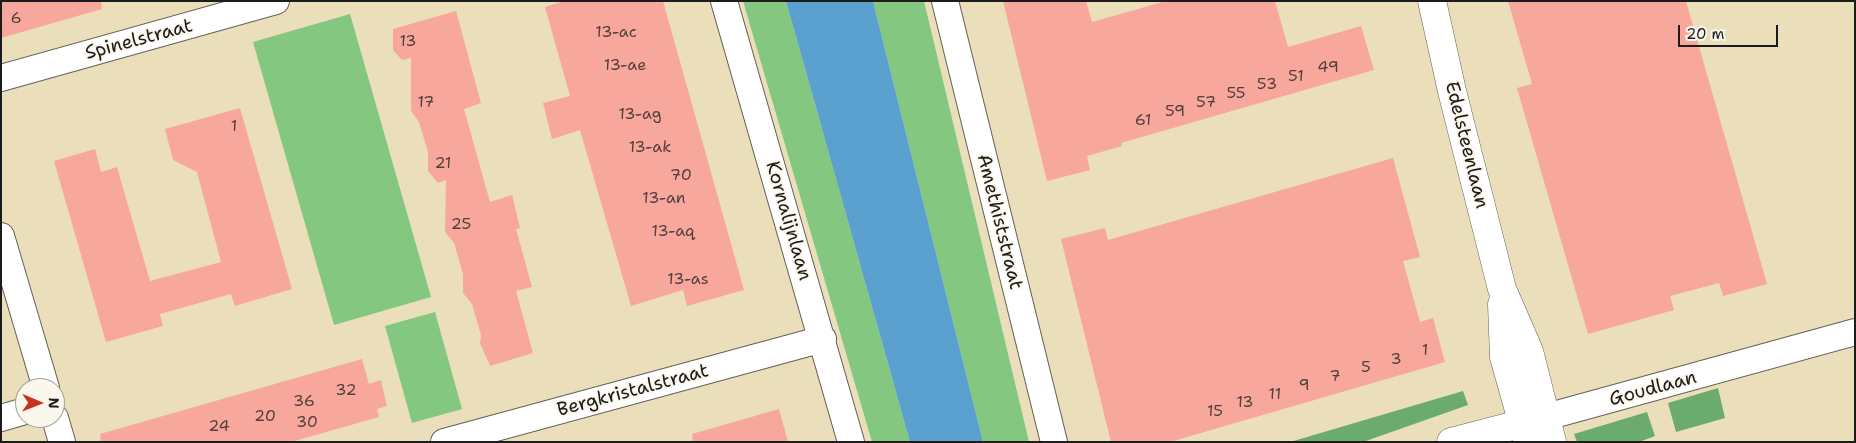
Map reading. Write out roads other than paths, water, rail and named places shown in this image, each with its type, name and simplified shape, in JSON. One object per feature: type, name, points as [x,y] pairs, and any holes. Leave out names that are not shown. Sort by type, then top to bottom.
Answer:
[{"type":"street","name":"Spinelstraat","points":[[1,78],[276,1]]},
{"type":"street","name":"Kornalijnlaan","points":[[724,1],[823,339],[851,442]]},
{"type":"street","name":"Amethiststraat","points":[[944,1],[1054,442]]},
{"type":"street","name":"Edelsteenlaan","points":[[1432,1],[1452,91],[1502,289],[1504,357],[1537,431]]},
{"type":"street","points":[[1,236],[43,378]]},
{"type":"street","name":"Goudlaan","points":[[1451,442],[1537,431],[1855,332]]},
{"type":"street","name":"Bergkristalstraat","points":[[444,442],[823,339]]},
{"type":"street","points":[[1,418],[15,414]]},
{"type":"street","points":[[58,428],[62,442]]},
{"type":"water","points":[[786,1],[873,1],[983,442],[910,442]]}]
